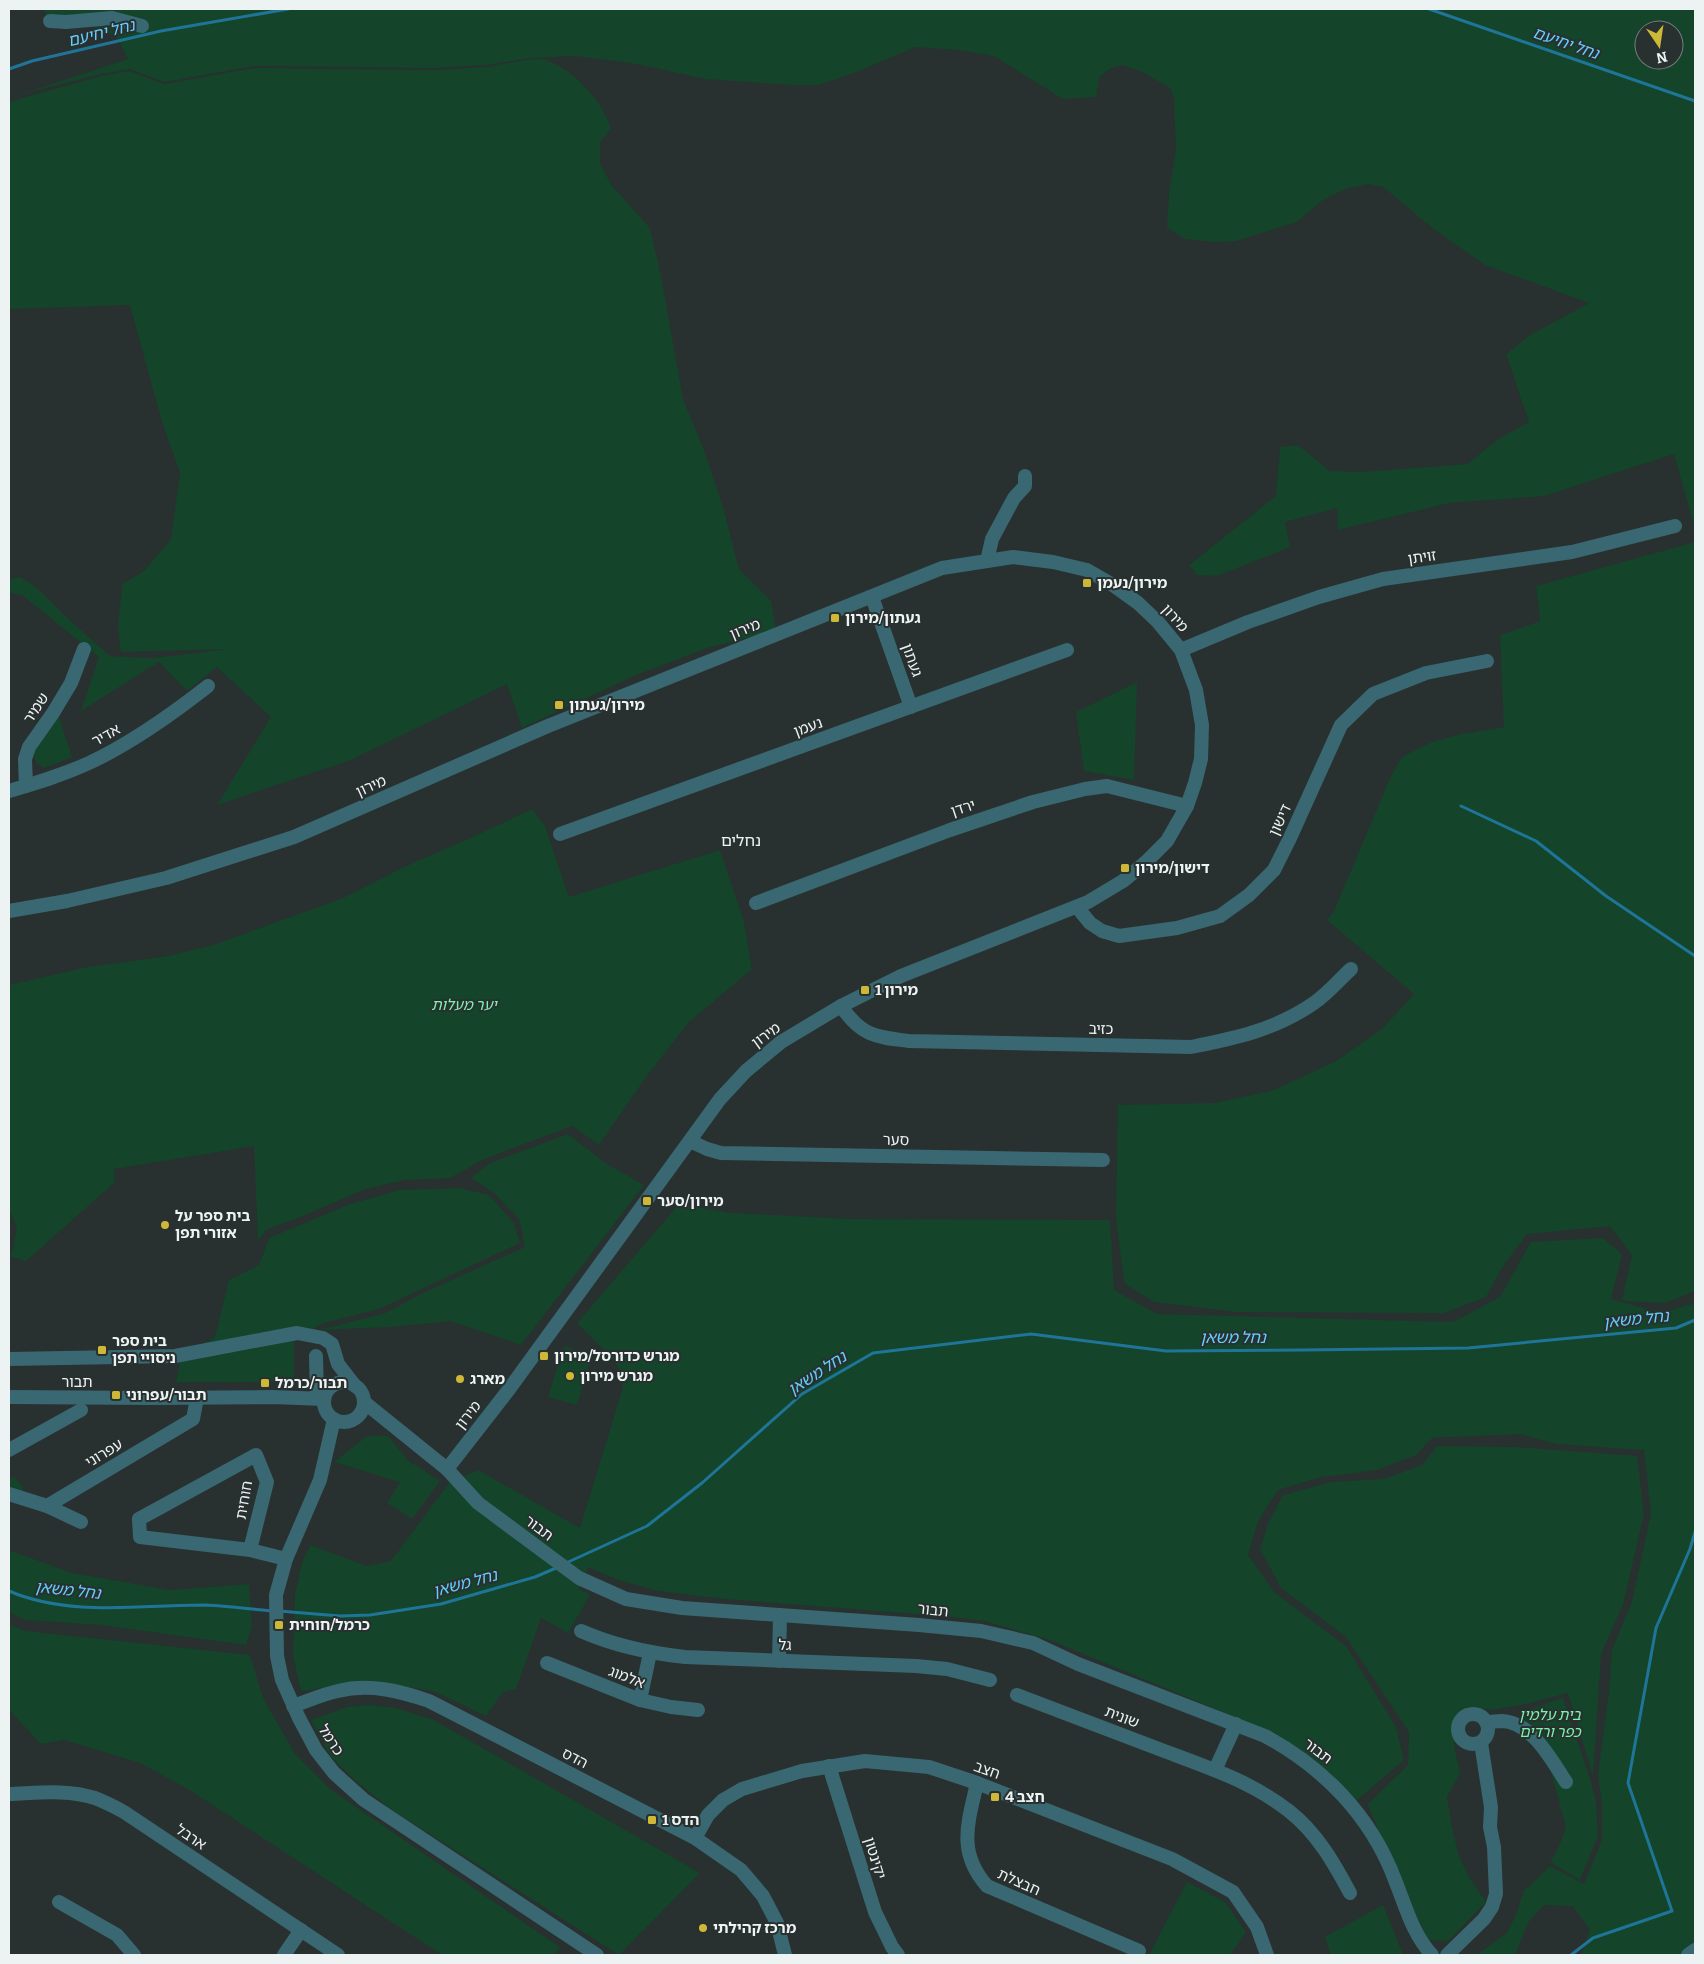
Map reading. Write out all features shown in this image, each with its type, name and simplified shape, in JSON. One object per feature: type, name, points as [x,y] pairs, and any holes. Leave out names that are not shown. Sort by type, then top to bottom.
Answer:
[{"type":"street","points":[[50,21],[66,22],[112,18],[142,26]]},
{"type":"street","points":[[987,561],[992,539],[1014,498],[1025,486],[1025,476]]},
{"type":"street","name":"זויתן","points":[[1181,650],[1248,622],[1319,597],[1383,579],[1572,552],[1676,526]]},
{"type":"street","name":"מירון","points":[[9,911],[67,901],[166,878],[294,837],[548,726],[942,568],[1012,558],[1053,562],[1087,570],[1113,584],[1138,603],[1158,622],[1181,650],[1196,690],[1202,725],[1200,759],[1196,783],[1187,806],[1167,840],[1146,862],[1123,881],[1088,902],[900,976],[842,1006],[781,1042],[746,1071],[720,1099],[510,1388],[447,1469]]},
{"type":"street","name":"געתון","points":[[872,597],[911,707]]},
{"type":"street","name":"שמיר","points":[[26,786],[25,759],[29,747],[58,706],[84,649]]},
{"type":"street","name":"נעמן","points":[[560,834],[1067,650]]},
{"type":"street","name":"דישון","points":[[1077,907],[1090,923],[1102,931],[1119,936],[1176,928],[1220,916],[1249,895],[1274,870],[1341,725],[1373,694],[1426,673],[1487,661]]},
{"type":"street","name":"אדיר","points":[[9,791],[47,780],[97,759],[171,714],[208,686]]},
{"type":"street","name":"ירדן","points":[[756,902],[950,830],[1033,802],[1085,789],[1107,786],[1187,806]]},
{"type":"street","name":"כזיב","points":[[842,1006],[851,1021],[856,1025],[880,1037],[909,1041],[1190,1047],[1236,1038],[1275,1026],[1315,1003],[1351,969]]},
{"type":"street","name":"סער","points":[[690,1141],[707,1150],[721,1153],[1103,1160]]},
{"type":"street","points":[[9,1358],[175,1356],[297,1333],[313,1335],[332,1344],[338,1364],[360,1390],[364,1402],[357,1418],[345,1422],[334,1419],[326,1411],[316,1356]]},
{"type":"street","points":[[324,1395],[338,1364]]},
{"type":"street","points":[[324,1395],[342,1383],[355,1386]]},
{"type":"street","name":"תבור","points":[[9,1397],[197,1398],[324,1395]]},
{"type":"street","name":"עפרוני","points":[[47,1506],[193,1419],[197,1398]]},
{"type":"street","name":"תבור","points":[[364,1402],[447,1469],[478,1503],[579,1578],[626,1599],[682,1608],[981,1631],[1033,1643],[1078,1664],[1265,1736],[1305,1760],[1341,1793],[1372,1833],[1392,1872],[1411,1924],[1432,1955]]},
{"type":"street","points":[[9,1450],[81,1410]]},
{"type":"street","name":"כרמל","points":[[334,1419],[320,1480],[286,1559],[276,1595],[277,1656],[282,1680],[293,1706],[322,1758],[334,1773],[364,1800],[597,1955]]},
{"type":"street","name":"חוחית","points":[[256,1455],[267,1482],[250,1550],[140,1537],[139,1519],[256,1455]]},
{"type":"street","points":[[9,1494],[47,1506],[81,1522]]},
{"type":"street","points":[[250,1550],[286,1559]]},
{"type":"street","points":[[779,1661],[780,1615]]},
{"type":"street","name":"גל","points":[[581,1631],[605,1641],[650,1653],[685,1657],[947,1669],[990,1680]]},
{"type":"street","points":[[640,1700],[650,1653]]},
{"type":"street","name":"אלמוג","points":[[547,1663],[640,1700],[671,1707],[698,1710]]},
{"type":"street","name":"הדס","points":[[293,1706],[339,1690],[369,1688],[400,1691],[429,1701],[695,1838],[741,1870],[763,1896],[777,1923],[785,1955]]},
{"type":"street","name":"שונית","points":[[1017,1695],[1215,1770],[1264,1793],[1291,1812],[1314,1834],[1335,1864],[1350,1893]]},
{"type":"street","points":[[1469,1714],[1479,1715],[1486,1722],[1488,1734],[1481,1743],[1470,1745],[1461,1740],[1457,1730],[1460,1720],[1469,1714]]},
{"type":"street","points":[[1486,1722],[1503,1721],[1515,1724],[1525,1730],[1544,1748],[1566,1782]]},
{"type":"street","points":[[1215,1770],[1236,1724]]},
{"type":"street","points":[[1447,1955],[1484,1919],[1492,1908],[1496,1894],[1494,1847],[1490,1827],[1491,1807],[1481,1743]]},
{"type":"street","name":"חצב","points":[[695,1838],[708,1815],[723,1800],[742,1789],[802,1771],[864,1761],[929,1767],[977,1783],[1172,1859],[1233,1892],[1257,1927],[1267,1955]]},
{"type":"street","name":"יקינטון","points":[[829,1766],[875,1912],[892,1947],[898,1955]]},
{"type":"street","name":"חבצלת","points":[[977,1783],[968,1828],[968,1854],[976,1874],[987,1886],[1139,1951]]},
{"type":"street","name":"ארבל","points":[[9,1794],[72,1793],[95,1798],[124,1812],[338,1955]]},
{"type":"street","points":[[59,1902],[117,1935],[134,1955]]},
{"type":"street","points":[[284,1955],[301,1930]]},
{"type":"street","points":[[1688,1955],[1695,1950]]},
{"type":"green space","points":[[43,9],[1695,9],[1695,529],[1674,454],[1544,496],[1449,503],[1338,530],[1337,508],[1285,522],[1290,547],[1217,576],[1197,575],[1189,565],[1276,496],[1280,447],[1298,445],[1330,471],[1362,472],[1467,464],[1500,438],[1529,422],[1506,354],[1532,334],[1589,303],[1485,265],[1431,227],[1383,187],[1369,184],[1345,189],[1323,200],[1297,222],[1236,241],[1214,242],[1185,239],[1167,228],[1169,192],[1176,150],[1174,99],[1170,88],[1142,72],[1123,65],[1111,68],[1100,76],[1096,97],[1063,99],[994,56],[960,50],[916,47],[819,85],[705,79],[637,64],[576,56],[529,58],[487,65],[437,68],[254,66],[164,82],[130,69],[101,74],[18,95],[128,59],[116,36],[91,26],[53,25]]},
{"type":"green space","points":[[544,59],[567,71],[586,88],[602,108],[607,119],[611,129],[600,142],[600,163],[612,186],[650,228],[661,276],[683,399],[704,450],[723,507],[739,569],[771,601],[776,631],[707,648],[634,676],[522,728],[507,684],[351,760],[217,805],[271,717],[217,667],[187,691],[159,662],[81,711],[99,657],[22,595],[9,593],[9,579],[20,577],[35,586],[110,656],[152,658],[229,649],[121,652],[118,628],[122,584],[144,571],[171,539],[180,473],[161,419],[130,305],[9,309],[9,102],[101,76],[129,71],[164,84],[254,68],[437,70],[487,67],[526,60]]},
{"type":"green space","points":[[1695,542],[1695,1291],[1665,1303],[1622,1301],[1632,1255],[1610,1226],[1527,1234],[1501,1269],[1486,1297],[1444,1313],[1236,1312],[1154,1302],[1124,1283],[1116,1216],[1118,1105],[1216,1103],[1274,1090],[1336,1061],[1382,1029],[1414,994],[1327,920],[1334,911],[1390,778],[1402,757],[1432,742],[1457,735],[1504,727],[1500,635],[1540,621],[1536,586]]},
{"type":"green space","points":[[1137,682],[1134,780],[1084,771],[1076,712]]},
{"type":"green space","points":[[59,717],[72,757],[44,768],[36,760],[34,750],[56,718]]},
{"type":"green space","name":"יער מעלות","points":[[532,809],[545,826],[569,897],[720,850],[744,922],[752,969],[688,1023],[646,1077],[599,1145],[572,1126],[484,1159],[450,1178],[405,1180],[365,1189],[266,1230],[258,1241],[254,1146],[114,1169],[114,1183],[26,1261],[11,1257],[17,1228],[9,1209],[9,985],[88,967],[168,956],[213,945],[343,898],[402,868]]},
{"type":"green space","points":[[568,1134],[607,1164],[644,1185],[521,1345],[450,1321],[392,1327],[319,1330],[385,1313],[425,1292],[525,1247],[519,1219],[494,1193],[471,1178],[490,1163]]},
{"type":"green space","points":[[460,1188],[489,1195],[514,1223],[520,1243],[379,1309],[321,1324],[294,1341],[294,1382],[176,1382],[181,1357],[215,1337],[229,1280],[259,1265],[269,1238],[350,1204],[400,1190]]},
{"type":"green space","points":[[679,1204],[730,1213],[851,1219],[1110,1220],[1114,1290],[1157,1314],[1453,1322],[1500,1297],[1531,1242],[1603,1238],[1622,1254],[1611,1299],[1661,1313],[1695,1303],[1695,1955],[1581,1955],[1590,1930],[1573,1906],[1544,1905],[1528,1923],[1515,1955],[1476,1955],[1507,1933],[1517,1912],[1523,1892],[1550,1866],[1584,1884],[1602,1840],[1602,1805],[1598,1774],[1609,1691],[1612,1650],[1632,1602],[1651,1513],[1644,1450],[1556,1444],[1520,1434],[1432,1438],[1416,1455],[1377,1470],[1321,1477],[1278,1490],[1258,1521],[1248,1555],[1275,1593],[1346,1646],[1396,1727],[1404,1760],[1351,1805],[1279,1743],[1225,1713],[1050,1640],[985,1621],[725,1599],[659,1591],[618,1580],[588,1567],[579,1589],[590,1595],[568,1633],[541,1618],[516,1689],[503,1692],[486,1716],[433,1691],[369,1681],[301,1691],[293,1655],[295,1594],[302,1563],[310,1545],[367,1566],[391,1561],[449,1483],[478,1470],[580,1528],[623,1387],[619,1368],[610,1356],[577,1323]]},
{"type":"green space","name":"מגרש מירון","points":[[564,1346],[592,1355],[577,1405],[548,1397]]},
{"type":"green space","points":[[367,1436],[388,1436],[411,1464],[409,1468],[412,1463],[440,1481],[412,1519],[387,1503],[400,1482],[334,1462]]},
{"type":"green space","points":[[1437,1446],[1517,1447],[1637,1456],[1644,1514],[1623,1605],[1601,1654],[1593,1776],[1568,1693],[1493,1710],[1466,1707],[1453,1721],[1455,1750],[1460,1773],[1447,1797],[1452,1828],[1459,1856],[1469,1877],[1486,1902],[1448,1941],[1417,1939],[1412,1919],[1368,1804],[1408,1765],[1409,1732],[1346,1637],[1281,1588],[1260,1549],[1268,1524],[1283,1495],[1331,1482],[1384,1479],[1422,1465]]},
{"type":"green space","points":[[14,1477],[23,1487],[22,1495],[9,1493],[9,1478]]},
{"type":"green space","points":[[9,1550],[72,1573],[170,1590],[249,1584],[252,1626],[246,1645],[102,1625],[25,1620],[9,1612]]},
{"type":"green space","points":[[9,1624],[25,1631],[250,1655],[263,1698],[295,1754],[330,1789],[561,1948],[552,1955],[442,1955],[188,1789],[140,1763],[64,1740],[41,1744],[9,1710]]},
{"type":"green space","name":"בית עלמין כפר ורדים","points":[[1563,1698],[1596,1801],[1598,1836],[1580,1880],[1550,1862],[1558,1849],[1566,1827],[1551,1772],[1521,1712]]},
{"type":"green space","points":[[370,1705],[396,1708],[432,1719],[700,1873],[619,1955],[392,1810],[357,1782],[331,1757],[311,1720],[347,1707]]},
{"type":"green space","points":[[1187,1882],[1225,1902],[1246,1932],[1230,1955],[1149,1955]]},
{"type":"green space","points":[[1383,1905],[1403,1955],[1331,1955],[1325,1937]]},
{"type":"waterway","name":"נחל יחיעם","points":[[9,69],[32,61],[161,31],[288,9]]},
{"type":"waterway","name":"נחל יחיעם","points":[[1429,9],[1695,101]]},
{"type":"waterway","points":[[1461,806],[1536,841],[1606,896],[1695,956]]},
{"type":"waterway","name":"נחל משאן","points":[[566,1563],[647,1526],[702,1483],[802,1394],[873,1353],[1031,1334],[1166,1351],[1468,1348],[1676,1328],[1695,1320]]},
{"type":"waterway","points":[[1571,1955],[1593,1938],[1672,1911],[1628,1783],[1656,1628],[1690,1549],[1695,1532]]},
{"type":"waterway","name":"נחל משאן","points":[[279,1611],[340,1616],[370,1615],[441,1604],[535,1577],[556,1568]]},
{"type":"waterway","name":"נחל משאן","points":[[9,1591],[32,1599],[81,1607],[205,1605],[273,1611]]},
{"type":"place","name":"מירון/נעמן","points":[[1087,583]]},
{"type":"place","name":"געתון/מירון","points":[[835,618]]},
{"type":"place","name":"מירון/געתון","points":[[559,705]]},
{"type":"place","name":"דישון/מירון","points":[[1125,868]]},
{"type":"place","name":"מירון 1","points":[[865,990]]},
{"type":"place","name":"מירון/סער","points":[[647,1201]]},
{"type":"place","name":"בית ספר על אזורי תפן","points":[[165,1225]]},
{"type":"place","name":"בית ספר ניסויי תפן","points":[[102,1350]]},
{"type":"place","name":"מגרש כדורסל/מירון","points":[[544,1356]]},
{"type":"place","name":"מגרש מירון","points":[[570,1376]]},
{"type":"place","name":"מארג","points":[[460,1379]]},
{"type":"place","name":"תבור/כרמל","points":[[265,1383]]},
{"type":"place","name":"תבור/עפרוני","points":[[116,1395]]},
{"type":"place","name":"כרמל/חוחית","points":[[279,1625]]},
{"type":"place","name":"חצב 4","points":[[995,1797]]},
{"type":"place","name":"הדס 1","points":[[652,1820]]},
{"type":"place","name":"מרכז קהילתי","points":[[703,1928]]},
{"type":"district","name":"נחלים","points":[[741,840]]}]
